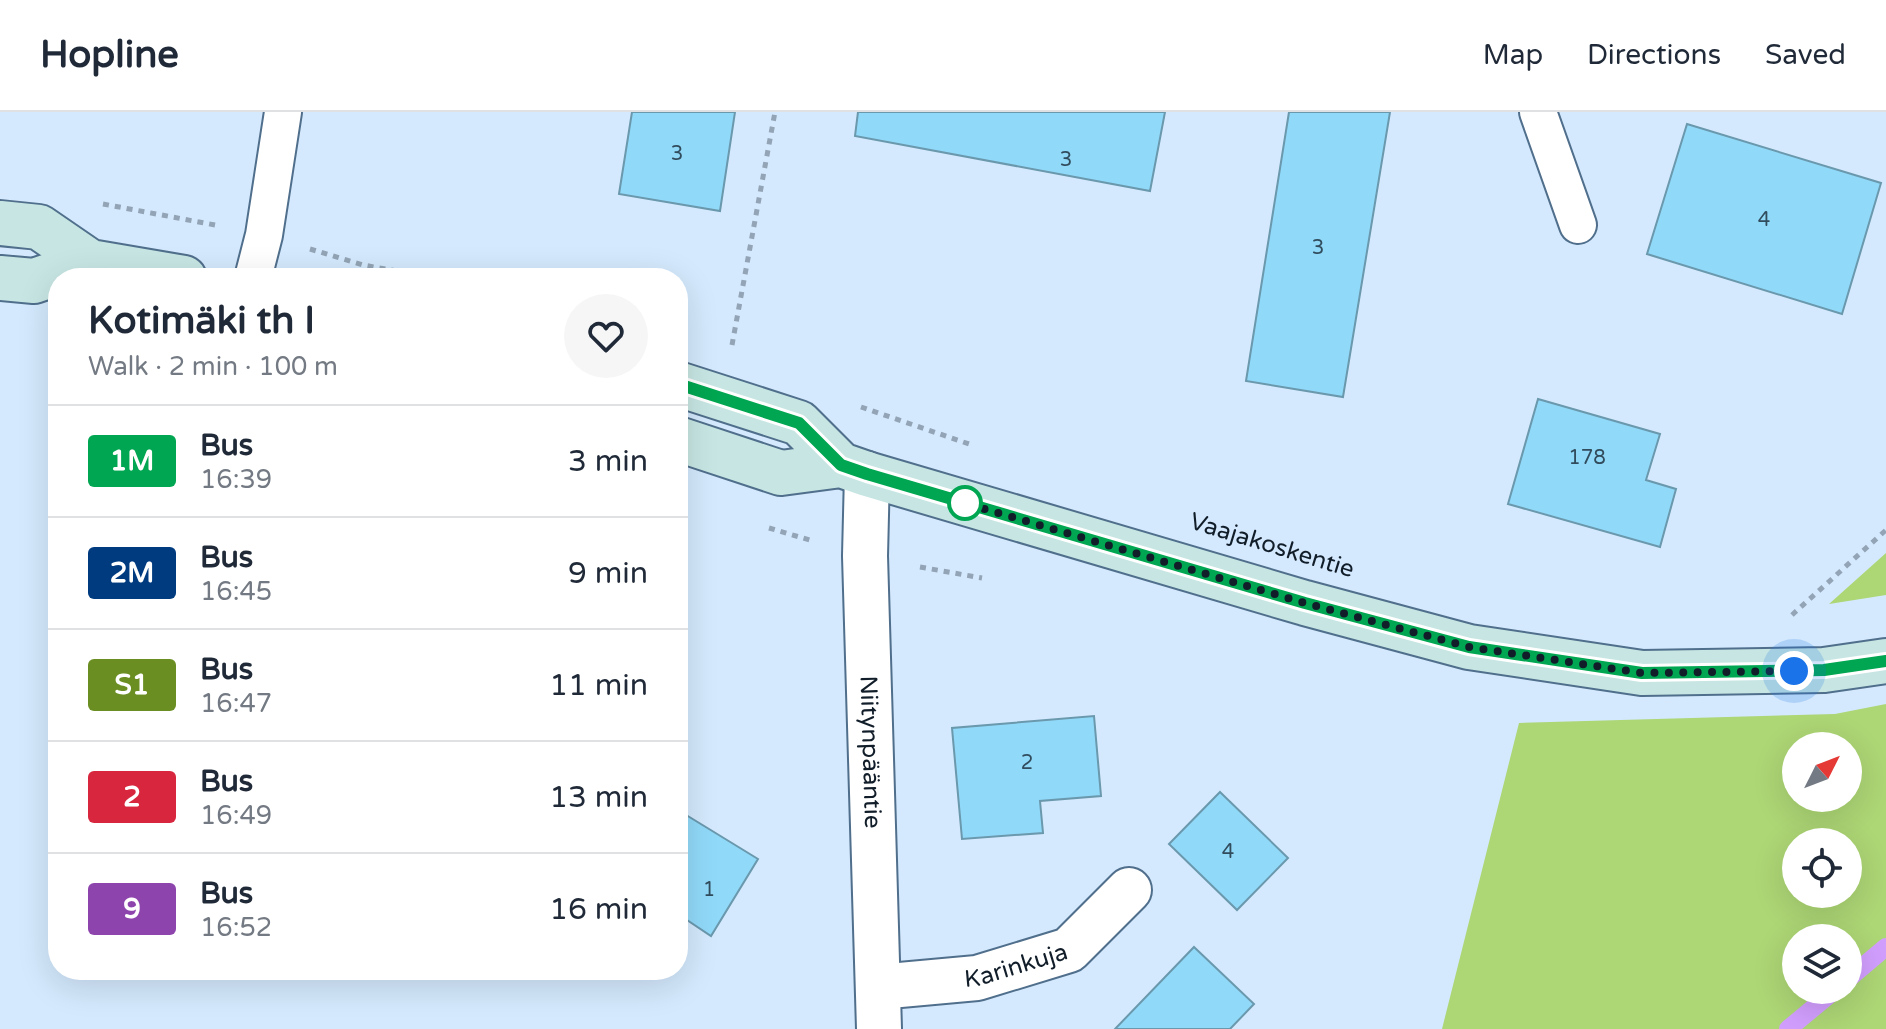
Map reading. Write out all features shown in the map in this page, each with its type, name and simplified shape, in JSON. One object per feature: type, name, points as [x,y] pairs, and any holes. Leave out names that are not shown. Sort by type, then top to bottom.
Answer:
[{"type":"main road","points":[[0,223],[39,227],[90,262],[125,268]]},
{"type":"main road","points":[[72,268],[90,262]]},
{"type":"main road","points":[[0,278],[34,281],[48,276]]},
{"type":"main road","name":"Vaajakoskentie","points":[[688,387],[799,423],[854,470]]},
{"type":"main road","name":"Vaajakoskentie","points":[[688,442],[781,473],[854,470],[1305,603],[1469,647],[1642,673],[1824,670],[1886,661]]},
{"type":"street","name":"Niitynpääntie","points":[[854,470],[865,556],[879,1008]]},
{"type":"street","name":"Karinkuja","points":[[879,1008],[1069,950],[1129,890]]},
{"type":"lane","points":[[256,268],[264,235],[283,112]]},
{"type":"lane","points":[[1538,112],[1578,225]]},
{"type":"path","points":[[732,346],[775,112]]},
{"type":"path","points":[[847,402],[981,448]]},
{"type":"path","points":[[1791,616],[1886,530]]},
{"type":"green space","points":[[1886,553],[1886,595],[1829,604]]},
{"type":"green space","points":[[1886,704],[1886,1029],[1442,1029],[1519,723],[1835,714]]},
{"type":"building","points":[[632,112],[735,112],[720,211],[619,194]]},
{"type":"building","points":[[858,112],[1165,112],[1150,191],[855,136]]},
{"type":"building","points":[[1289,112],[1390,112],[1343,397],[1246,381]]},
{"type":"building","points":[[1687,124],[1881,183],[1842,314],[1647,254]]},
{"type":"building","points":[[1538,399],[1660,434],[1646,480],[1676,489],[1660,547],[1508,504]]},
{"type":"building","points":[[1094,716],[1101,796],[1040,801],[1043,833],[962,839],[952,728]]},
{"type":"building","points":[[1220,792],[1288,858],[1237,910],[1169,844]]},
{"type":"building","points":[[688,816],[758,859],[711,936],[688,921]]},
{"type":"building","points":[[1194,947],[1254,1004],[1230,1029],[1115,1029]]},
{"type":"waterway","points":[[1862,967],[1886,947]]},
{"type":"waterway","points":[[1788,1029],[1818,1004]]},
{"type":"bus line","name":"1M","points":[[688,387],[799,423],[841,465],[867,474],[1305,603],[1469,647],[1642,673],[1824,670],[1886,661]]},
{"type":"route","points":[[965,503],[954,500],[1305,603],[1469,647],[1642,673],[1794,671]]}]
